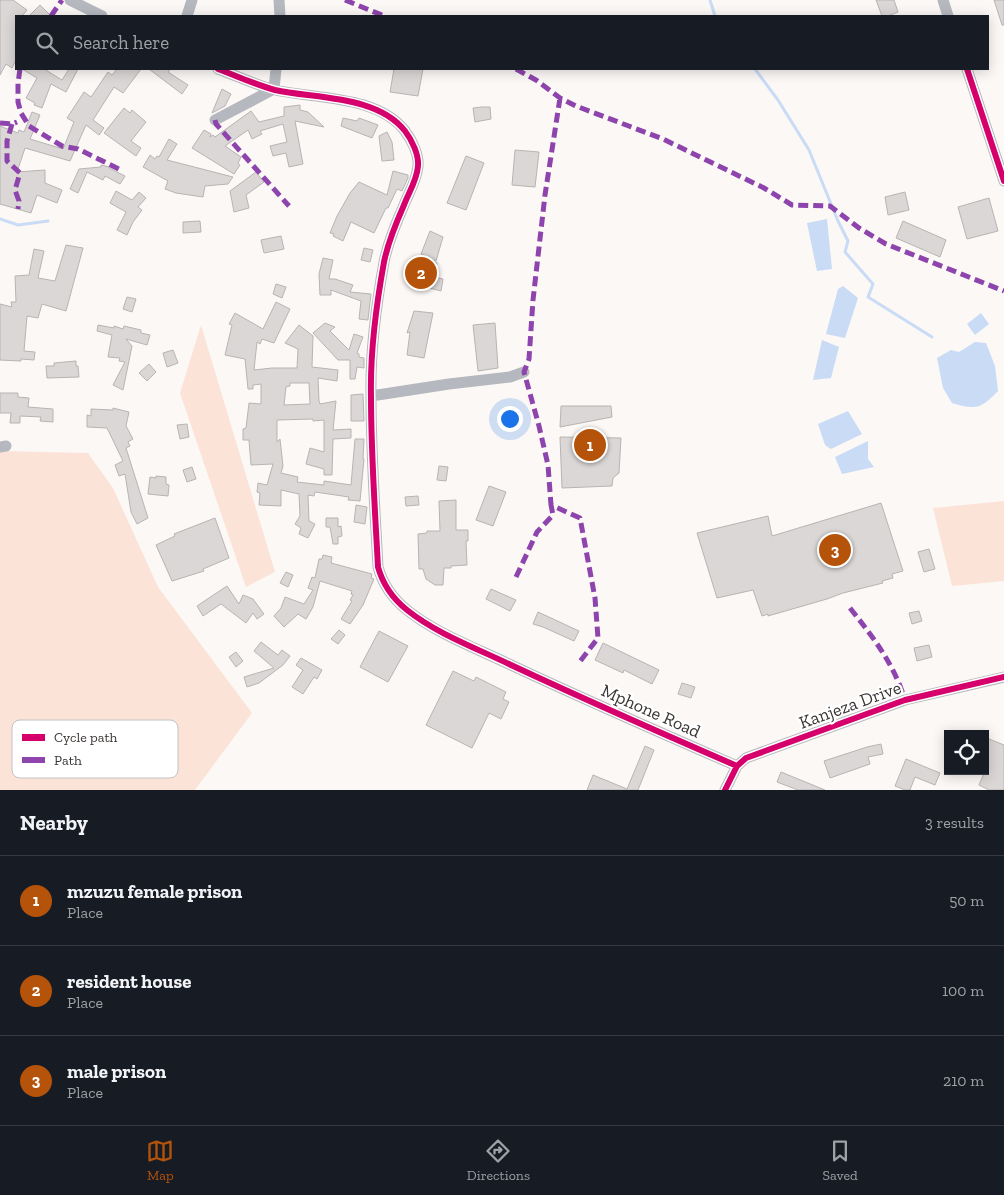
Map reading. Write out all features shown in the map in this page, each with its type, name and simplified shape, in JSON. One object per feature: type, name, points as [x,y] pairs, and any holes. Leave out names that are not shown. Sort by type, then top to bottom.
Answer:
[{"type":"street","points":[[70,0],[100,15]]},
{"type":"street","points":[[187,15],[192,0]]},
{"type":"street","points":[[279,0],[280,15]]},
{"type":"street","points":[[943,0],[948,15]]},
{"type":"street","name":"Mphone Road","points":[[221,70],[274,89],[343,100],[389,116],[405,131],[415,149],[418,164],[416,178],[395,224],[384,261],[373,345],[371,396],[378,567],[388,592],[407,610],[443,633],[552,684],[737,766]]},
{"type":"street","points":[[215,120],[274,89],[276,70]]},
{"type":"street","points":[[967,70],[1004,181]]},
{"type":"street","points":[[371,396],[449,384],[510,378],[524,372]]},
{"type":"street","name":"Kanjeza Drive","points":[[737,766],[746,758],[905,700],[1004,677]]},
{"type":"street","points":[[725,790],[737,766]]},
{"type":"shaded area","points":[[201,325],[275,572],[246,587],[180,393]]},
{"type":"shaded area","points":[[0,451],[88,453],[113,488],[158,587],[252,713],[195,790],[0,790]]},
{"type":"shaded area","points":[[1004,501],[1004,581],[952,586],[933,508]]},
{"type":"water","points":[[827,219],[832,269],[817,271],[807,223]]},
{"type":"water","points":[[843,286],[858,298],[845,338],[826,334],[838,289]]},
{"type":"water","points":[[981,313],[989,324],[975,335],[967,324]]},
{"type":"water","points":[[822,340],[839,347],[831,378],[813,380]]},
{"type":"water","points":[[975,342],[986,343],[995,366],[998,391],[982,405],[967,407],[952,403],[943,388],[937,358],[951,350],[959,352]]},
{"type":"water","points":[[848,411],[862,434],[831,449],[825,445],[818,424]]},
{"type":"water","points":[[868,441],[868,459],[874,467],[842,474],[835,457]]},
{"type":"building","points":[[0,0],[13,0],[27,10],[23,15],[15,15],[15,62],[12,68],[6,64],[0,75]]},
{"type":"building","points":[[876,0],[894,0],[898,12],[890,15],[882,15]]},
{"type":"building","points":[[994,0],[1004,0],[1004,25],[1002,25]]},
{"type":"building","points":[[40,5],[50,15],[30,15]]},
{"type":"building","points":[[24,70],[46,70],[62,80],[68,70],[77,70],[66,92],[51,84],[42,108],[34,105],[35,103],[26,98],[37,78]]},
{"type":"building","points":[[116,70],[140,70],[123,93],[114,87],[93,120],[104,128],[99,135],[86,125],[70,161],[25,148],[17,172],[45,170],[45,183],[62,190],[57,203],[37,195],[31,213],[0,204],[0,126],[18,133],[19,130],[24,132],[32,112],[40,115],[30,139],[63,149],[74,122],[67,118],[84,92],[91,97],[108,72],[112,75]]},
{"type":"building","points":[[150,70],[170,70],[168,72],[188,85],[182,94]]},
{"type":"building","points":[[394,70],[423,70],[418,96],[390,92]]},
{"type":"building","points":[[222,89],[231,94],[225,106],[212,113]]},
{"type":"building","points":[[300,105],[300,110],[308,112],[324,127],[295,121],[303,164],[289,167],[286,153],[273,156],[270,146],[287,142],[283,124],[260,131],[262,134],[252,139],[248,130],[225,146],[241,157],[238,163],[240,165],[234,174],[192,148],[204,130],[211,134],[210,137],[213,135],[215,137],[251,111],[259,122],[284,116],[284,107]]},
{"type":"building","points":[[490,107],[491,119],[475,122],[473,108]]},
{"type":"building","points":[[124,108],[130,113],[132,110],[146,122],[131,141],[141,148],[136,156],[104,133]]},
{"type":"building","points":[[343,118],[357,121],[359,118],[378,125],[372,138],[341,126]]},
{"type":"building","points":[[387,132],[392,142],[394,160],[382,161],[379,136]]},
{"type":"building","points":[[169,139],[177,144],[167,160],[233,177],[228,184],[205,186],[203,197],[176,193],[165,189],[168,181],[143,167],[150,155],[155,159],[157,156],[159,157]]},
{"type":"building","points":[[515,150],[539,152],[535,187],[512,185]]},
{"type":"building","points":[[466,156],[484,163],[466,210],[447,203]]},
{"type":"building","points":[[101,165],[109,167],[125,176],[120,184],[105,176],[103,180],[87,172],[78,193],[70,189],[79,169],[101,167]]},
{"type":"building","points":[[393,171],[408,175],[408,178],[402,191],[397,189],[374,233],[351,222],[343,241],[333,236],[334,234],[330,233],[337,216],[350,193],[359,182],[387,195]]},
{"type":"building","points":[[256,172],[264,182],[246,195],[249,208],[234,212],[230,191]]},
{"type":"building","points":[[116,191],[132,200],[139,192],[146,198],[138,207],[142,210],[133,222],[127,235],[117,230],[126,212],[110,203]]},
{"type":"building","points":[[905,192],[909,210],[888,215],[885,197]]},
{"type":"building","points":[[989,198],[998,231],[967,239],[958,207]]},
{"type":"building","points":[[200,221],[201,232],[183,233],[183,222]]},
{"type":"building","points":[[903,221],[946,240],[940,257],[896,238]]},
{"type":"building","points":[[430,231],[443,237],[436,261],[421,254]]},
{"type":"building","points":[[281,236],[284,249],[264,253],[261,240]]},
{"type":"building","points":[[66,245],[83,248],[66,311],[42,304],[38,318],[27,316],[24,351],[35,352],[34,360],[0,360],[0,304],[12,307],[11,302],[16,302],[15,276],[29,275],[34,249],[44,251],[38,278],[55,281]]},
{"type":"building","points":[[364,248],[373,250],[370,262],[361,260]]},
{"type":"building","points":[[323,258],[333,260],[329,279],[353,285],[350,292],[371,294],[368,320],[359,319],[361,301],[331,290],[331,295],[320,295],[319,274]]},
{"type":"building","points":[[429,259],[437,263],[434,277],[443,279],[441,291],[411,283],[413,275],[410,270],[413,261],[427,265]]},
{"type":"building","points":[[276,284],[286,287],[282,298],[273,294]]},
{"type":"building","points":[[127,297],[136,299],[132,312],[123,309]]},
{"type":"building","points":[[276,302],[290,309],[274,343],[262,339],[260,344],[257,342],[254,370],[297,368],[298,349],[285,343],[299,325],[313,336],[312,367],[338,370],[337,381],[318,378],[320,404],[336,401],[333,430],[351,429],[351,438],[333,439],[332,475],[324,475],[324,469],[306,464],[310,448],[324,452],[324,420],[277,420],[277,442],[280,439],[283,466],[281,473],[298,477],[297,482],[324,485],[324,481],[351,485],[355,439],[364,439],[360,501],[348,500],[349,497],[315,492],[314,496],[308,495],[309,521],[315,524],[308,538],[299,534],[301,528],[295,524],[300,516],[299,494],[281,490],[281,506],[259,505],[260,493],[257,492],[258,483],[267,485],[273,464],[251,465],[249,440],[243,440],[243,429],[246,428],[249,403],[261,404],[261,384],[253,385],[253,389],[248,389],[245,359],[225,355],[232,325],[229,324],[235,313],[263,329]],"holes":[[[290,383],[309,383],[310,404],[284,405],[286,387],[290,386]]]},
{"type":"building","points":[[414,311],[433,313],[424,358],[407,355],[410,332],[407,333]]},
{"type":"building","points":[[325,323],[335,327],[330,331],[349,350],[354,334],[363,337],[357,353],[359,357],[364,358],[364,368],[357,367],[355,379],[350,379],[350,360],[338,360],[313,333]]},
{"type":"building","points":[[495,323],[498,368],[478,371],[473,325]]},
{"type":"building","points":[[98,325],[114,328],[114,326],[123,329],[124,326],[141,330],[141,333],[150,335],[147,345],[126,339],[132,346],[123,390],[113,385],[125,362],[119,361],[120,358],[108,357],[112,335],[97,331]]},
{"type":"building","points":[[173,350],[178,363],[167,367],[163,353]]},
{"type":"building","points":[[76,361],[79,377],[47,378],[46,366],[54,366],[54,363]]},
{"type":"building","points":[[149,364],[156,372],[147,381],[139,373]]},
{"type":"building","points":[[0,393],[18,393],[18,397],[29,398],[28,407],[53,409],[53,422],[40,421],[41,417],[20,416],[20,423],[10,423],[11,413],[0,413]]},
{"type":"building","points":[[363,394],[364,421],[351,421],[351,395]]},
{"type":"building","points":[[561,406],[611,406],[612,417],[560,427]]},
{"type":"building","points":[[113,408],[129,412],[126,426],[133,439],[128,442],[130,446],[126,448],[148,518],[137,524],[131,512],[125,474],[119,476],[115,465],[123,461],[107,428],[87,427],[87,415],[91,416],[91,409],[113,410]]},
{"type":"building","points":[[187,424],[189,437],[180,439],[177,425]]},
{"type":"building","points":[[560,437],[621,438],[619,473],[613,478],[612,486],[562,488]]},
{"type":"building","points":[[439,466],[448,467],[446,481],[437,480]]},
{"type":"building","points":[[192,467],[196,479],[187,482],[183,470]]},
{"type":"building","points":[[156,476],[166,477],[166,484],[169,485],[168,496],[148,494],[150,477],[156,478]]},
{"type":"building","points":[[489,486],[506,492],[493,526],[476,520]]},
{"type":"building","points":[[418,496],[419,505],[406,506],[405,497]]},
{"type":"building","points":[[456,500],[456,530],[468,530],[468,541],[466,541],[467,565],[444,568],[443,585],[435,585],[426,579],[423,569],[419,569],[418,534],[427,533],[427,531],[440,531],[439,501]]},
{"type":"building","points":[[881,503],[903,571],[892,574],[893,578],[882,581],[883,583],[768,616],[768,614],[762,616],[753,590],[717,598],[697,533],[768,516],[772,536]]},
{"type":"building","points":[[356,505],[367,507],[365,524],[354,522]]},
{"type":"building","points":[[215,518],[229,558],[203,569],[204,571],[172,581],[156,545],[175,536],[174,534]]},
{"type":"building","points":[[326,518],[338,518],[338,527],[341,526],[342,536],[338,537],[338,544],[333,544],[330,527],[326,527]]},
{"type":"building","points":[[929,549],[935,569],[924,572],[918,552]]},
{"type":"building","points":[[323,555],[332,557],[331,563],[372,574],[371,578],[374,579],[363,605],[350,624],[341,619],[352,601],[350,600],[353,595],[351,594],[352,591],[320,581],[313,607],[306,619],[298,614],[284,627],[274,616],[281,608],[285,597],[304,604],[313,590],[308,588],[312,577],[315,578],[319,559],[322,559]]},
{"type":"building","points":[[286,572],[293,575],[288,587],[280,583]]},
{"type":"building","points":[[227,586],[239,604],[243,595],[253,599],[264,614],[257,619],[253,613],[246,623],[221,604],[203,616],[197,606]]},
{"type":"building","points":[[491,589],[516,600],[510,611],[486,599]]},
{"type":"building","points":[[919,611],[922,621],[912,624],[909,613]]},
{"type":"building","points":[[538,612],[579,631],[574,641],[533,624]]},
{"type":"building","points":[[339,630],[345,635],[338,644],[331,639]]},
{"type":"building","points":[[379,631],[408,646],[388,682],[360,667]]},
{"type":"building","points":[[261,642],[278,655],[282,650],[290,656],[283,665],[259,683],[247,687],[244,677],[274,668],[254,651]]},
{"type":"building","points":[[603,643],[659,670],[652,684],[624,670],[623,673],[595,660]]},
{"type":"building","points":[[929,645],[932,657],[917,661],[914,648]]},
{"type":"building","points":[[236,652],[243,661],[236,667],[229,657]]},
{"type":"building","points":[[301,658],[322,670],[317,679],[314,677],[303,694],[292,687],[303,670],[296,665]]},
{"type":"building","points":[[453,671],[474,681],[476,677],[506,692],[503,699],[509,702],[501,719],[489,713],[472,748],[426,725]]},
{"type":"building","points":[[682,683],[695,687],[691,698],[678,694]]},
{"type":"building","points":[[989,739],[1004,745],[1004,790],[989,790],[979,785],[983,775],[989,775]]},
{"type":"building","points":[[881,744],[883,754],[868,757],[870,764],[830,778],[824,761]]},
{"type":"building","points":[[645,746],[654,750],[638,790],[587,790],[593,775],[627,789]]},
{"type":"building","points":[[906,759],[940,773],[935,785],[915,777],[910,790],[895,786]]},
{"type":"building","points":[[781,772],[825,790],[798,790],[777,782]]},
{"type":"waterway","points":[[710,0],[715,15]]},
{"type":"waterway","points":[[756,70],[778,100],[809,150],[848,241],[845,252],[873,284],[868,297],[932,337]]},
{"type":"waterway","points":[[0,219],[18,225],[48,221]]},
{"type":"marked path","points":[[52,15],[62,0]]},
{"type":"marked path","points":[[345,0],[382,15]]},
{"type":"marked path","points":[[20,70],[18,102],[21,113],[29,126],[62,146],[78,149],[123,171]]},
{"type":"marked path","points":[[518,70],[536,80],[560,98],[576,106],[663,139],[764,188],[792,205],[830,206],[859,228],[886,244],[1004,291]]},
{"type":"marked path","points":[[560,98],[545,195],[533,300],[529,359],[524,372],[548,465],[551,505],[580,518],[595,598],[598,638],[578,664]]},
{"type":"marked path","points":[[215,120],[216,124],[289,206]]},
{"type":"marked path","points":[[0,123],[12,124],[17,122]]},
{"type":"marked path","points":[[12,124],[7,141],[7,161],[20,173],[15,190],[19,201],[18,209]]},
{"type":"marked path","points":[[516,577],[537,532],[553,515],[551,505]]},
{"type":"marked path","points":[[850,608],[875,640],[889,663],[905,700]]},
{"type":"cycle path","points":[[221,70],[275,90],[344,100],[378,111],[393,119],[405,131],[416,152],[418,162],[416,176],[392,233],[384,262],[376,312],[371,363],[373,482],[378,567],[385,585],[393,596],[419,619],[457,640],[595,704],[737,766]]},
{"type":"cycle path","points":[[967,70],[1004,181]]},
{"type":"cycle path","points":[[725,790],[737,766],[746,758],[905,700],[1004,677]]},
{"type":"place","name":"resident house","points":[[421,273]]},
{"type":"place","name":"mzuzu female prison","points":[[590,445]]},
{"type":"place","name":"male prison","points":[[835,550]]}]
